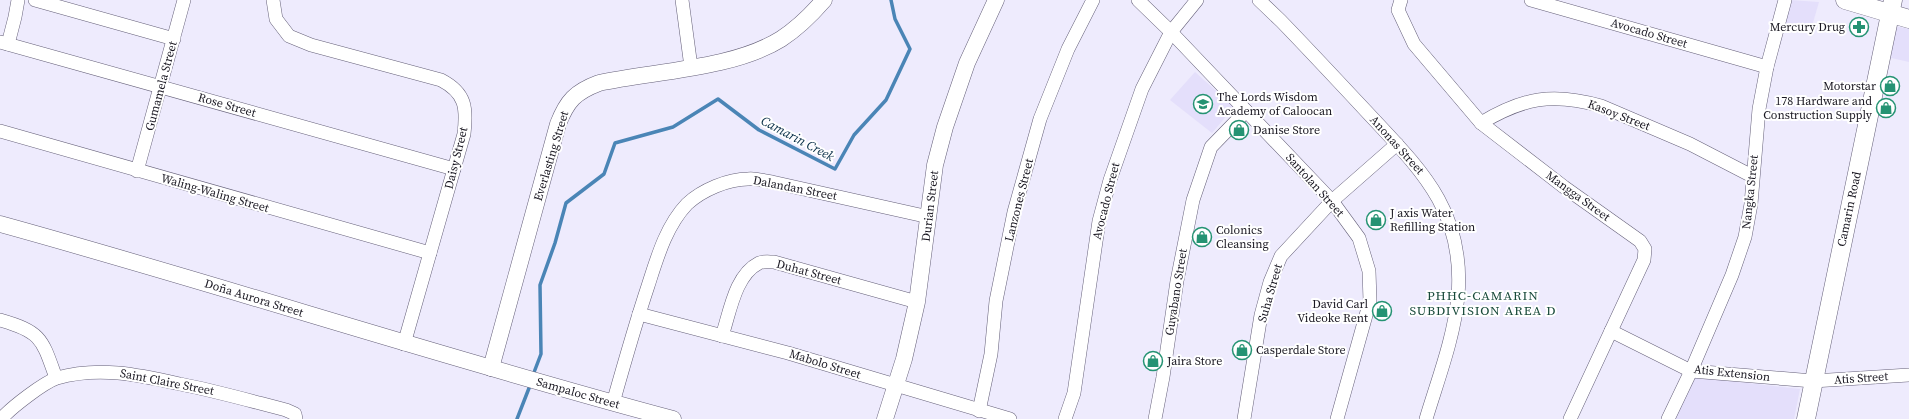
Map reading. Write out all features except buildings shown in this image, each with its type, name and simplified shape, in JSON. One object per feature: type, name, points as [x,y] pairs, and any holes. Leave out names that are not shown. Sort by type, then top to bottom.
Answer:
[{"type":"main road","points":[[1845,0],[1892,7],[1909,19]]},
{"type":"main road","name":"Camarin Road","points":[[1806,419],[1892,7]]},
{"type":"street","points":[[4,43],[16,17],[18,0]]},
{"type":"street","points":[[35,0],[174,39]]},
{"type":"street","name":"Gumamela Street","points":[[138,171],[184,0]]},
{"type":"street","name":"Daisy Street","points":[[273,0],[276,20],[289,36],[311,45],[441,80],[453,86],[465,106],[464,134],[404,344]]},
{"type":"street","points":[[682,0],[691,67]]},
{"type":"street","name":"Everlasting Street","points":[[491,368],[558,124],[568,103],[584,89],[599,83],[741,57],[781,39],[800,26],[824,0]]},
{"type":"street","name":"Durian Street","points":[[885,419],[896,386],[917,302],[935,165],[945,126],[967,63],[996,0]]},
{"type":"street","name":"Lanzones Street","points":[[979,411],[991,354],[996,301],[1014,212],[1040,119],[1068,49],[1093,0]]},
{"type":"street","name":"Santolan Street","points":[[1138,0],[1171,32],[1332,201],[1359,238],[1369,271],[1370,301],[1337,419]]},
{"type":"street","name":"Avocado Street","points":[[1065,419],[1074,393],[1080,361],[1099,221],[1108,186],[1142,89],[1171,32],[1197,0]]},
{"type":"street","name":"Anonas Street","points":[[1259,0],[1281,21],[1418,166],[1441,203],[1450,222],[1457,258],[1458,277],[1456,310],[1426,419]]},
{"type":"street","name":"Mangga Street","points":[[1401,0],[1398,10],[1414,44],[1481,123],[1564,187],[1640,241],[1645,250],[1644,260],[1570,419]]},
{"type":"street","name":"Avocado Street","points":[[1530,0],[1767,67]]},
{"type":"street","name":"Nangka Street","points":[[1668,419],[1691,371],[1732,275],[1745,237],[1751,204],[1752,176],[1759,109],[1767,67],[1785,0]]},
{"type":"street","name":"Rose Street","points":[[4,43],[454,169]]},
{"type":"street","name":"Kasoy Street","points":[[1481,123],[1499,112],[1528,100],[1551,98],[1586,102],[1601,106],[1690,144],[1752,176]]},
{"type":"street","name":"Guyabano Street","points":[[1155,419],[1163,377],[1177,281],[1193,200],[1211,147],[1246,110]]},
{"type":"street","name":"Waling-Waling Street","points":[[0,132],[430,253]]},
{"type":"street","name":"Suha Street","points":[[1244,419],[1261,315],[1270,282],[1281,256],[1332,201],[1398,144]]},
{"type":"street","name":"Dalandan Street","points":[[613,403],[658,255],[670,227],[687,204],[705,192],[724,183],[748,179],[772,182],[929,217]]},
{"type":"street","name":"Doña Aurora Street","points":[[0,224],[111,255],[404,344],[508,373]]},
{"type":"street","name":"Duhat Street","points":[[722,336],[739,285],[747,271],[760,262],[774,262],[917,302]]},
{"type":"street","name":"Mabolo Street","points":[[639,314],[788,353],[1010,419]]},
{"type":"street","points":[[0,320],[24,327],[36,336],[45,348],[56,378]]},
{"type":"street","name":"Atis Extension","points":[[1611,331],[1691,371],[1813,381]]},
{"type":"street","name":"Saint Claire Street","points":[[1,419],[30,394],[56,378],[92,372],[128,372],[210,390],[286,410],[296,417]]},
{"type":"street","name":"Sampaloc Street","points":[[508,373],[673,419]]},
{"type":"street","name":"Atis Street","points":[[1813,381],[1909,375]]},
{"type":"shaded area","points":[[1790,0],[1819,2],[1810,33],[1783,26]]},
{"type":"shaded area","points":[[1894,26],[1909,29],[1909,62],[1887,57]]},
{"type":"shaded area","name":"The Lords Wisdom Academy of Caloocan","points":[[1195,72],[1234,107],[1212,133],[1170,100]]},
{"type":"shaded area","points":[[1695,377],[1800,389],[1794,419],[1673,419]]},
{"type":"waterway","name":"Camarin Creek","points":[[533,375],[541,354],[540,285],[555,243],[566,203],[604,174],[615,143],[673,127],[718,99],[759,130],[835,169],[854,135],[886,100],[910,49],[895,19],[891,0]]},
{"type":"waterway","name":"Camarin Creek","points":[[517,419],[531,383]]},
{"type":"place","name":"Mercury Drug","points":[[1859,27]]},
{"type":"place","name":"Motorstar","points":[[1890,86]]},
{"type":"place","name":"The Lords Wisdom Academy of Caloocan","points":[[1203,104]]},
{"type":"place","name":"178 Hardware and Construction Supply","points":[[1886,108]]},
{"type":"place","name":"Danise Store","points":[[1239,130]]},
{"type":"place","name":"J axis Water Refilling Station","points":[[1376,220]]},
{"type":"place","name":"Colonics Cleansing","points":[[1202,237]]},
{"type":"place","name":"David Carl Videoke Rent","points":[[1382,311]]},
{"type":"place","name":"Casperdale Store","points":[[1242,350]]},
{"type":"place","name":"Jaira Store","points":[[1153,361]]},
{"type":"district","name":"PHHC-CAMARIN SUBDIVISION AREA D","points":[[1483,302]]}]
